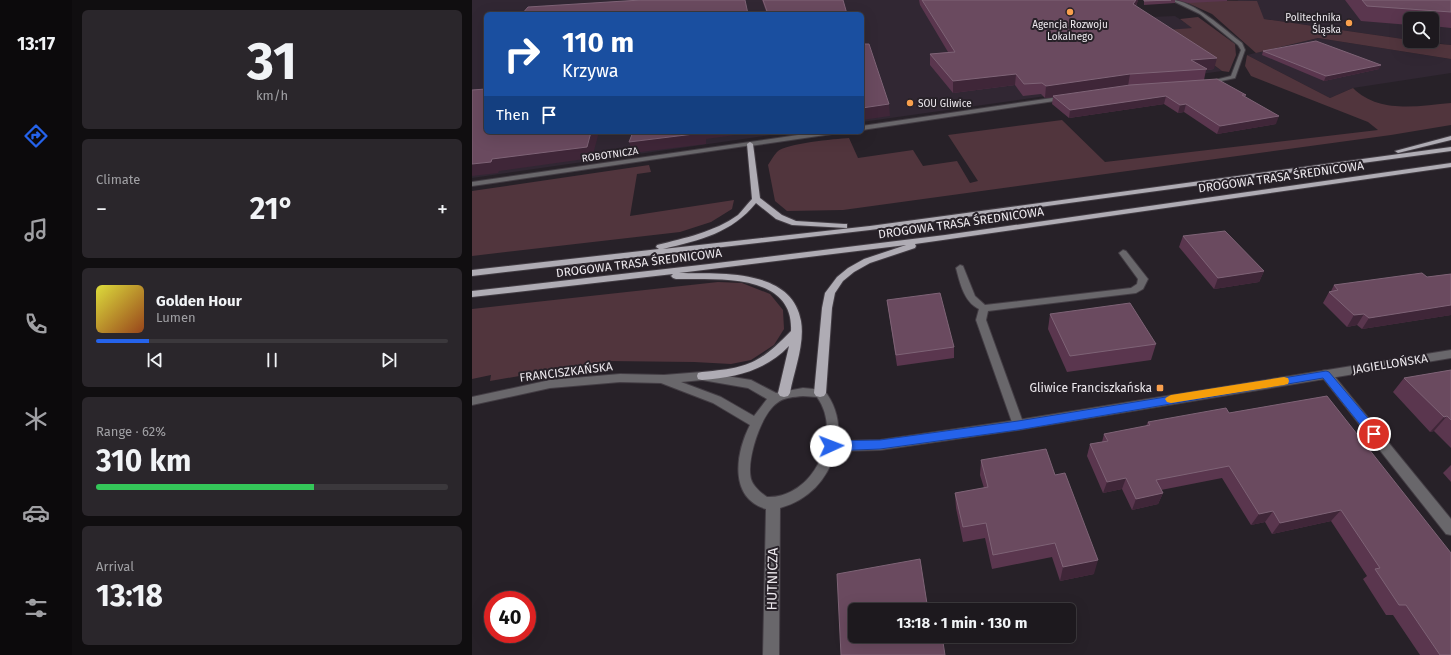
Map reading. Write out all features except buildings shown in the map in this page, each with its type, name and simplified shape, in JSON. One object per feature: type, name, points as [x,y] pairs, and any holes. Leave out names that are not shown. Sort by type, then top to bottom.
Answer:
[{"type":"main road","points":[[1344,164],[1451,138]]},
{"type":"main road","points":[[621,257],[699,238],[724,227],[743,215],[756,199],[750,144]]},
{"type":"main road","name":"DROGOWA TRASA ŚREDNICOWA","points":[[472,273],[870,228],[1451,149]]},
{"type":"main road","name":"DROGOWA TRASA ŚREDNICOWA","points":[[472,294],[648,275],[932,239],[1102,216],[1451,165]]},
{"type":"main road","points":[[756,199],[779,217],[795,223],[870,228]]},
{"type":"main road","points":[[820,393],[827,308],[830,294],[840,279],[851,270],[867,261],[932,239]]},
{"type":"main road","points":[[648,275],[715,278],[738,277],[768,284],[786,297],[794,309],[796,332],[779,396]]},
{"type":"main road","points":[[702,376],[729,374],[752,368],[772,356],[796,332]]},
{"type":"street","points":[[1173,0],[1200,13],[1240,44],[1243,50],[1233,77],[1206,84]]},
{"type":"street","points":[[864,128],[1073,97]]},
{"type":"street","name":"ROBOTNICZA","points":[[472,184],[818,134]]},
{"type":"street","points":[[960,268],[972,300],[976,306],[984,308],[1132,291],[1139,288],[1143,279],[1123,254]]},
{"type":"street","points":[[984,308],[981,320],[1018,425]]},
{"type":"street","name":"JAGIELLOŃSKA","points":[[831,446],[880,445],[1018,425],[1451,354]]},
{"type":"street","points":[[1326,374],[1451,529]]},
{"type":"street","name":"FRANCISZKAŃSKA","points":[[472,401],[550,384],[620,378],[664,379],[702,376],[751,384],[779,396]]},
{"type":"street","name":"FRANCISZKAŃSKA","points":[[664,379],[717,400],[757,423]]},
{"type":"street","points":[[803,392],[820,393],[826,400],[833,419],[831,446],[822,471],[807,488],[789,500],[773,503],[764,502],[748,489],[744,478],[743,467],[757,423],[766,406],[779,396],[803,392]]},
{"type":"street","name":"HUTNICZA","points":[[771,655],[773,503]]},
{"type":"shaded area","points":[[472,0],[985,0],[1002,23],[1175,16],[1193,28],[1167,31],[1222,71],[864,122],[864,12],[484,12],[484,134],[778,134],[472,178]]},
{"type":"shaded area","points":[[1181,0],[1257,1],[1264,19],[1403,39],[1403,48],[1439,48],[1439,44],[1451,45],[1451,59],[1318,38],[1256,53],[1212,14]]},
{"type":"shaded area","name":"Politechnika Śląska","points":[[1237,0],[1451,0],[1451,45],[1439,43],[1439,12],[1403,12],[1403,39],[1264,19]]},
{"type":"shaded area","points":[[1198,17],[1235,44],[1236,55],[1229,72],[1222,71],[1167,30],[1192,28],[1180,19]]},
{"type":"shaded area","points":[[1318,38],[1451,59],[1451,73],[1353,88],[1330,98],[1247,55]]},
{"type":"shaded area","points":[[1247,55],[1330,98],[1353,88],[1363,96],[1375,102],[1387,105],[1425,106],[1451,103],[1451,125],[1391,135],[843,210],[787,211],[775,201],[768,165],[777,152],[790,146],[822,140],[849,138],[858,158],[913,150],[923,166],[957,161],[970,183],[978,181],[948,135],[1062,120],[1105,162],[1378,130],[1368,122],[1251,76],[1245,66]]},
{"type":"shaded area","points":[[649,165],[651,172],[637,174],[630,216],[734,200],[732,209],[711,222],[680,232],[472,256],[472,191]]},
{"type":"shaded area","points":[[718,282],[742,283],[770,294],[783,310],[784,329],[774,345],[751,360],[731,364],[606,361],[490,381],[491,375],[472,379],[472,309]]},
{"type":"slow traffic","points":[[1171,399],[1284,381]]},
{"type":"place","name":"Agencja Rozwoju Lokalnego","points":[[1070,12]]},
{"type":"place","name":"Politechnika Śląska","points":[[1349,23]]},
{"type":"place","name":"SOU Gliwice","points":[[910,103]]},
{"type":"place","name":"Gliwice Franciszkańska","points":[[1160,388]]},
{"type":"route","points":[[831,446],[880,445],[1018,425],[1326,374],[1374,434]]}]
